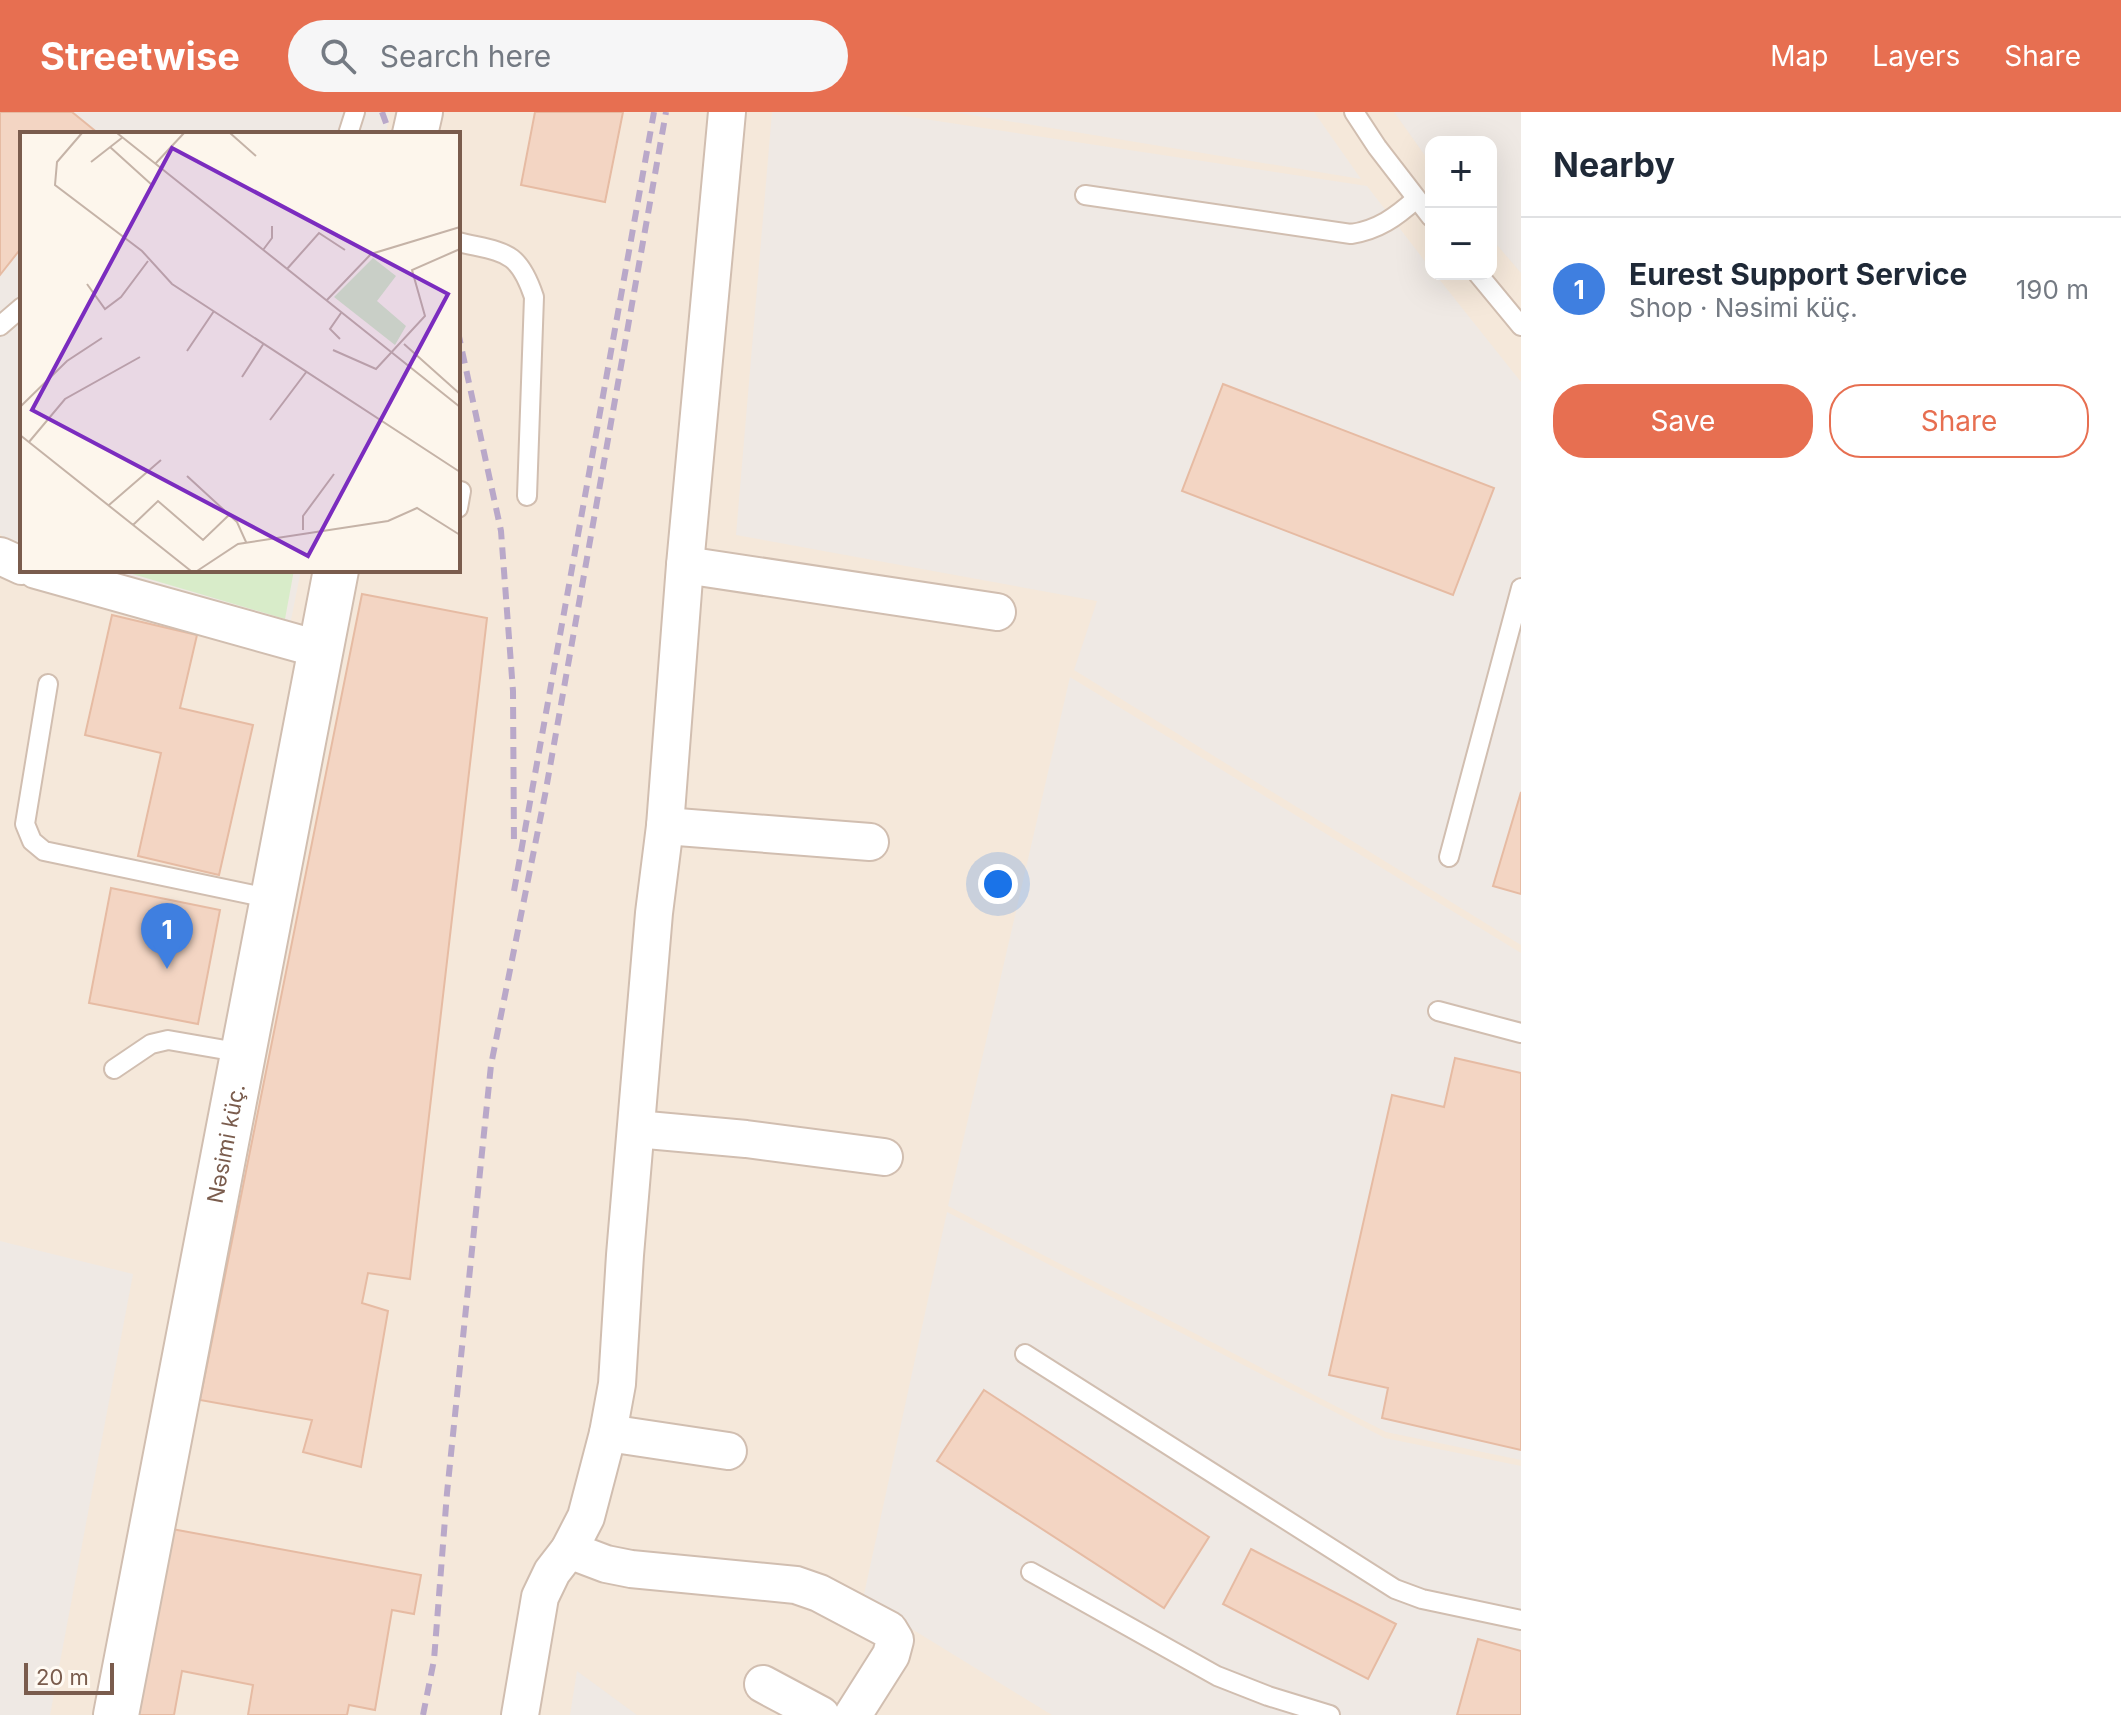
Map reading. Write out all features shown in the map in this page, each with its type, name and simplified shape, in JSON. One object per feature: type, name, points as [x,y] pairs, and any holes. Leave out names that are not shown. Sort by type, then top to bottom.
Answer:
[{"type":"street","points":[[415,132],[420,112]]},
{"type":"street","points":[[520,1715],[540,1597],[552,1572],[569,1550],[594,1496],[617,1384],[654,913],[665,826],[685,565],[727,112]]},
{"type":"street","points":[[0,556],[20,565]]},
{"type":"street","points":[[685,565],[997,612]]},
{"type":"street","points":[[43,572],[322,650]]},
{"type":"street","name":"Nəsimi küç.","points":[[116,1715],[336,572]]},
{"type":"street","points":[[665,826],[870,842]]},
{"type":"street","points":[[636,1129],[746,1139],[884,1157]]},
{"type":"street","points":[[608,1433],[728,1451]]},
{"type":"street","points":[[569,1550],[606,1564],[631,1569],[796,1585],[819,1593],[889,1630],[895,1640],[891,1655],[853,1715]]},
{"type":"street","points":[[763,1684],[821,1715]]},
{"type":"lane","points":[[349,132],[355,112]]},
{"type":"lane","points":[[1354,112],[1425,210]]},
{"type":"lane","points":[[1085,195],[1351,234],[1369,231],[1392,220],[1416,199]]},
{"type":"lane","points":[[460,243],[512,257],[526,273],[534,297],[527,496]]},
{"type":"lane","points":[[1483,280],[1521,326]]},
{"type":"lane","points":[[0,326],[20,309]]},
{"type":"lane","points":[[1449,857],[1521,588]]},
{"type":"lane","points":[[48,684],[25,824],[32,841],[44,851],[273,899]]},
{"type":"lane","points":[[1438,1011],[1521,1033]]},
{"type":"lane","points":[[114,1069],[151,1044],[168,1040],[243,1053]]},
{"type":"lane","points":[[1025,1354],[1383,1583],[1422,1599],[1521,1620]]},
{"type":"lane","points":[[1031,1572],[1217,1676],[1330,1715]]},
{"type":"shaded area","points":[[0,112],[1521,112],[1521,1715],[0,1715]]},
{"type":"shaded area","points":[[0,112],[390,112],[386,132],[20,132],[20,547],[10,544],[0,534]]},
{"type":"shaded area","points":[[772,112],[878,112],[1367,186],[1425,261],[1425,280],[1440,280],[1521,382],[1521,945],[1074,670],[1097,601],[736,535]]},
{"type":"shaded area","points":[[953,112],[1314,112],[1361,179]]},
{"type":"shaded area","points":[[1394,112],[1521,112],[1521,273],[1497,245],[1497,136],[1425,136],[1425,156]]},
{"type":"shaded area","points":[[107,572],[301,572],[290,625]]},
{"type":"shaded area","points":[[1070,677],[1521,953],[1521,1460],[1386,1432],[948,1206]]},
{"type":"shaded area","points":[[947,1212],[1385,1438],[1521,1466],[1521,1715],[1052,1715],[863,1599]]},
{"type":"shaded area","points":[[0,1241],[133,1274],[50,1715],[0,1715]]},
{"type":"shaded area","points":[[577,1671],[637,1715],[570,1715]]},
{"type":"green space","points":[[126,572],[294,572],[285,619]]},
{"type":"building","points":[[0,112],[72,112],[97,132],[20,132],[20,250],[0,275]]},
{"type":"building","points":[[535,112],[623,112],[605,202],[521,185]]},
{"type":"building","points":[[1223,384],[1494,488],[1453,595],[1182,491]]},
{"type":"building","points":[[362,594],[487,618],[410,1279],[368,1273],[362,1303],[388,1311],[361,1467],[303,1452],[312,1420],[200,1400]]},
{"type":"building","points":[[112,615],[197,635],[180,708],[253,725],[219,875],[138,856],[161,753],[85,735]]},
{"type":"building","points":[[1521,792],[1521,894],[1493,886]]},
{"type":"building","points":[[111,888],[220,910],[198,1024],[89,1003]]},
{"type":"building","points":[[1455,1058],[1521,1073],[1521,1450],[1382,1418],[1388,1388],[1329,1375],[1392,1095],[1444,1107]]},
{"type":"building","points":[[984,1390],[1209,1537],[1164,1608],[937,1461]]},
{"type":"building","points":[[172,1529],[421,1575],[414,1614],[392,1610],[375,1710],[349,1705],[347,1715],[248,1715],[253,1685],[182,1671],[174,1715],[138,1715]]},
{"type":"building","points":[[1251,1549],[1396,1624],[1368,1679],[1223,1604]]},
{"type":"building","points":[[1478,1639],[1521,1651],[1521,1715],[1457,1715]]},
{"type":"railway","points":[[382,112],[389,132]]},
{"type":"railway","points":[[514,891],[654,112]]},
{"type":"railway","points":[[423,1715],[434,1660],[447,1493],[491,1065],[545,795],[666,112]]},
{"type":"railway","points":[[460,341],[501,531],[513,691],[514,847]]},
{"type":"place","name":"Eurest Support Service","points":[[167,969]]}]
